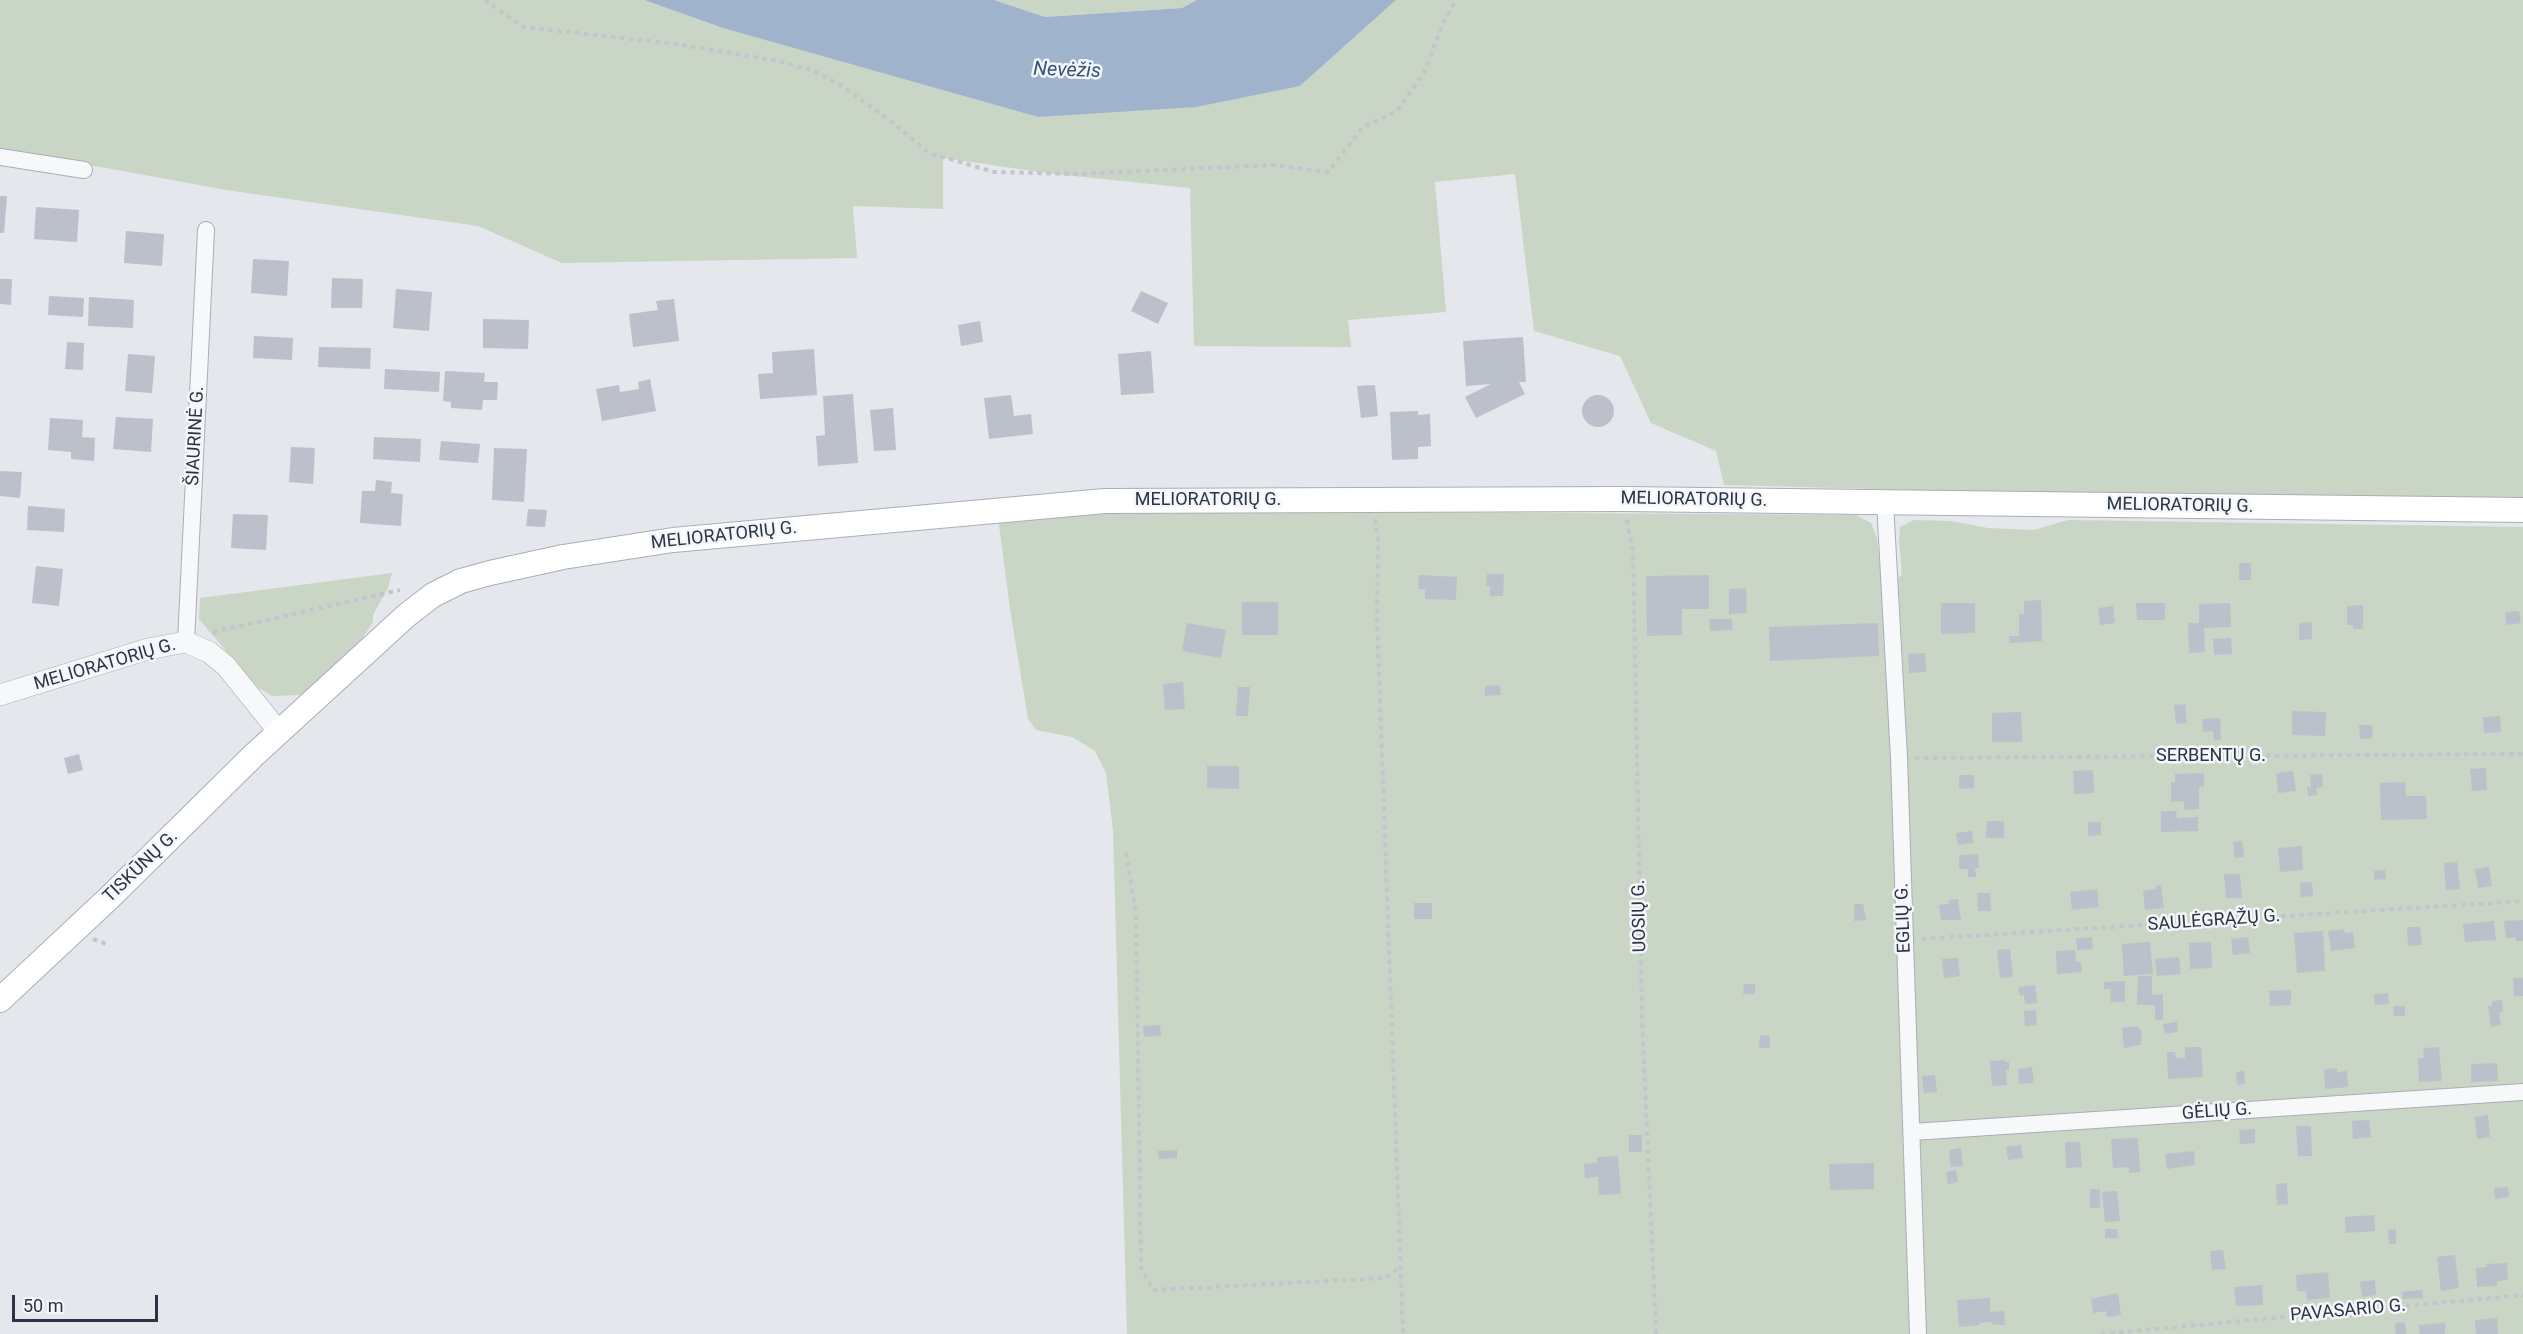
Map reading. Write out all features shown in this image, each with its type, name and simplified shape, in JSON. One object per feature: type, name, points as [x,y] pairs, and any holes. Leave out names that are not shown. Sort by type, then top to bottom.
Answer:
[{"type":"main road","name":"MELIORATORIŲ G.","points":[[279,732],[407,615],[433,596],[461,581],[563,557],[685,539],[1105,501],[1623,499],[2523,510]]},
{"type":"main road","name":"TISKŪNŲ G.","points":[[0,1000],[109,898],[279,732]]},
{"type":"street","points":[[0,157],[84,170]]},
{"type":"street","name":"ŠIAURINĖ G.","points":[[186,642],[206,230]]},
{"type":"street","name":"EGLIŲ G.","points":[[1885,502],[1899,758],[1918,1334]]},
{"type":"street","name":"MELIORATORIŲ G.","points":[[0,695],[148,649],[186,642],[209,652],[226,666],[279,732]]},
{"type":"street","name":"GĖLIŲ G.","points":[[1912,1132],[2523,1092]]},
{"type":"path","points":[[485,0],[524,27],[676,44],[778,61],[814,71],[842,86],[892,122],[929,153],[994,172],[1076,174],[1273,165],[1328,172],[1363,127],[1397,111],[1425,71],[1443,23],[1456,0]]},
{"type":"path","name":"UOSIŲ G.","points":[[1623,499],[1633,553],[1642,1017],[1656,1334]]},
{"type":"path","points":[[1372,500],[1378,538],[1377,620],[1403,1334]]},
{"type":"path","points":[[186,642],[202,635],[400,590]]},
{"type":"path","name":"SERBENTŲ G.","points":[[1899,758],[2523,754]]},
{"type":"path","points":[[1126,853],[1136,913],[1141,1268],[1153,1290],[1385,1278],[1401,1267]]},
{"type":"path","name":"SAULĖGRĄŽŲ G.","points":[[1904,940],[2523,901]]},
{"type":"path","name":"PAVASARIO G.","points":[[2101,1334],[2523,1295]]},
{"type":"green space","points":[[0,0],[644,0],[724,28],[1038,117],[1300,86],[1396,0],[2523,0],[2523,499],[1988,492],[1724,485],[1716,451],[1651,423],[1620,356],[1534,331],[1515,174],[1435,182],[1446,312],[1348,320],[1351,347],[1194,346],[1190,188],[1054,174],[943,158],[943,209],[853,206],[857,258],[562,263],[478,226],[226,190],[101,167],[0,153]]},
{"type":"green space","points":[[994,0],[1197,0],[1182,8],[1045,17]]},
{"type":"green space","points":[[1127,510],[1856,515],[1871,523],[1877,538],[1899,758],[1904,919],[1907,745],[1898,578],[1902,575],[1900,527],[1914,520],[1951,521],[1988,528],[2034,530],[2068,520],[2523,527],[2523,1334],[1127,1334],[1113,830],[1106,773],[1095,751],[1072,737],[1036,730],[1028,719],[998,517]]},
{"type":"green space","points":[[392,573],[388,588],[373,615],[373,622],[356,648],[313,688],[301,695],[272,696],[257,687],[199,619],[200,598]]},
{"type":"water","name":"Nevėžis","points":[[644,0],[994,0],[1045,17],[1182,8],[1197,0],[1396,0],[1300,86],[1196,107],[1038,117],[723,28]]},
{"type":"building","points":[[0,196],[7,196],[4,233],[0,233]]},
{"type":"building","points":[[36,207],[79,210],[77,242],[34,239]]},
{"type":"building","points":[[126,231],[164,234],[162,266],[124,263]]},
{"type":"building","points":[[253,259],[289,261],[287,296],[251,293]]},
{"type":"building","points":[[332,278],[363,279],[362,308],[331,308]]},
{"type":"building","points":[[0,279],[12,279],[11,305],[0,304]]},
{"type":"building","points":[[396,289],[432,292],[429,331],[393,328]]},
{"type":"building","points":[[1141,291],[1168,303],[1158,324],[1131,311]]},
{"type":"building","points":[[49,296],[84,298],[83,317],[48,315]]},
{"type":"building","points":[[89,297],[134,300],[133,328],[88,326]]},
{"type":"building","points":[[674,299],[679,341],[633,347],[629,314],[658,310],[656,301]]},
{"type":"building","points":[[483,319],[529,320],[528,349],[483,348]]},
{"type":"building","points":[[980,321],[983,342],[961,346],[958,325]]},
{"type":"building","points":[[254,336],[293,338],[292,360],[253,358]]},
{"type":"building","points":[[1523,337],[1526,382],[1519,382],[1525,394],[1476,418],[1465,397],[1491,384],[1466,386],[1463,341]]},
{"type":"building","points":[[67,342],[84,343],[83,370],[65,369]]},
{"type":"building","points":[[319,347],[371,348],[370,369],[318,367]]},
{"type":"building","points":[[814,349],[817,395],[760,399],[758,374],[773,373],[772,352]]},
{"type":"building","points":[[1151,351],[1154,393],[1121,395],[1118,354]]},
{"type":"building","points":[[128,354],[155,356],[152,393],[125,391]]},
{"type":"building","points":[[385,369],[440,372],[439,392],[384,389]]},
{"type":"building","points":[[445,371],[485,373],[484,382],[498,382],[497,400],[483,400],[482,410],[451,408],[451,402],[443,401]]},
{"type":"building","points":[[650,379],[656,411],[602,421],[596,389],[619,385],[620,392],[639,389],[638,382]]},
{"type":"building","points":[[1375,385],[1378,416],[1361,418],[1357,386]]},
{"type":"building","points":[[853,394],[858,463],[818,466],[816,436],[825,435],[823,396]]},
{"type":"building","points":[[1011,395],[1014,416],[1031,414],[1033,434],[989,439],[984,398]]},
{"type":"building","points":[[1598,395],[1609,400],[1614,411],[1609,422],[1598,427],[1587,422],[1582,411],[1587,400]]},
{"type":"building","points":[[893,408],[896,450],[874,451],[870,410]]},
{"type":"building","points":[[1418,411],[1418,415],[1430,414],[1431,446],[1418,447],[1418,459],[1392,460],[1390,412]]},
{"type":"building","points":[[116,417],[153,419],[151,452],[113,449]]},
{"type":"building","points":[[50,418],[83,420],[82,437],[95,438],[94,461],[71,459],[71,452],[48,450]]},
{"type":"building","points":[[374,437],[421,439],[420,462],[373,459]]},
{"type":"building","points":[[441,441],[480,444],[478,463],[439,460]]},
{"type":"building","points":[[291,447],[315,448],[313,484],[289,482]]},
{"type":"building","points":[[494,448],[527,449],[524,502],[492,500]]},
{"type":"building","points":[[0,471],[22,472],[20,498],[0,496]]},
{"type":"building","points":[[376,480],[392,482],[391,493],[403,494],[401,526],[360,523],[362,491],[375,491]]},
{"type":"building","points":[[28,506],[65,509],[64,532],[27,530]]},
{"type":"building","points":[[528,509],[547,510],[545,527],[526,526]]},
{"type":"building","points":[[233,514],[268,515],[266,550],[231,548]]},
{"type":"building","points":[[2239,563],[2251,563],[2251,580],[2239,580]]},
{"type":"building","points":[[36,566],[63,569],[59,606],[32,603]]},
{"type":"building","points":[[1487,574],[1504,574],[1503,596],[1490,596],[1490,586],[1486,586]]},
{"type":"building","points":[[1419,575],[1457,577],[1456,600],[1425,599],[1425,589],[1418,589]]},
{"type":"building","points":[[1709,575],[1709,609],[1682,609],[1682,635],[1647,636],[1646,576]]},
{"type":"building","points":[[1746,588],[1747,613],[1729,614],[1729,589]]},
{"type":"building","points":[[2041,600],[2042,641],[2010,643],[2009,636],[2019,636],[2019,614],[2024,614],[2024,601]]},
{"type":"building","points":[[1242,602],[1278,602],[1278,635],[1242,635]]},
{"type":"building","points":[[1941,603],[1975,603],[1975,633],[1941,634]]},
{"type":"building","points":[[2136,603],[2165,603],[2165,620],[2137,620]]},
{"type":"building","points":[[2230,603],[2231,627],[2204,628],[2205,652],[2189,653],[2188,623],[2199,623],[2199,604]]},
{"type":"building","points":[[2363,605],[2363,629],[2353,629],[2353,625],[2347,625],[2347,606]]},
{"type":"building","points":[[2113,606],[2115,623],[2100,625],[2098,608]]},
{"type":"building","points":[[2519,611],[2521,623],[2507,625],[2505,612]]},
{"type":"building","points":[[1709,619],[1732,619],[1733,630],[1710,631]]},
{"type":"building","points":[[2312,622],[2312,639],[2299,640],[2299,623]]},
{"type":"building","points":[[1187,623],[1226,630],[1221,658],[1182,651]]},
{"type":"building","points":[[1878,623],[1879,656],[1770,661],[1769,627]]},
{"type":"building","points":[[2231,638],[2232,654],[2214,655],[2213,639]]},
{"type":"building","points":[[1925,653],[1926,672],[1909,673],[1908,654]]},
{"type":"building","points":[[1183,682],[1185,709],[1165,710],[1163,684]]},
{"type":"building","points":[[1500,685],[1501,695],[1485,696],[1485,686]]},
{"type":"building","points":[[1238,687],[1250,687],[1248,716],[1236,716]]},
{"type":"building","points":[[2185,704],[2187,723],[2176,724],[2174,705]]},
{"type":"building","points":[[2292,711],[2326,712],[2325,736],[2292,735]]},
{"type":"building","points":[[2021,712],[2022,742],[1992,742],[1992,713]]},
{"type":"building","points":[[2500,716],[2501,732],[2484,733],[2483,717]]},
{"type":"building","points":[[2220,718],[2221,740],[2214,740],[2213,731],[2203,732],[2202,719]]},
{"type":"building","points":[[2359,725],[2372,725],[2373,738],[2360,739]]},
{"type":"building","points":[[79,754],[83,770],[68,774],[64,758]]},
{"type":"building","points":[[1207,766],[1239,766],[1239,789],[1207,788]]},
{"type":"building","points":[[2486,768],[2487,790],[2472,791],[2470,769]]},
{"type":"building","points":[[2093,770],[2094,793],[2074,794],[2073,771]]},
{"type":"building","points":[[2293,771],[2296,791],[2278,793],[2276,773]]},
{"type":"building","points":[[2204,773],[2204,787],[2199,787],[2199,809],[2184,810],[2184,801],[2171,802],[2171,782],[2175,782],[2175,774]]},
{"type":"building","points":[[2322,774],[2323,787],[2316,788],[2317,795],[2308,796],[2307,787],[2311,787],[2310,775]]},
{"type":"building","points":[[1959,775],[1974,775],[1974,788],[1959,789]]},
{"type":"building","points":[[2405,782],[2406,796],[2426,796],[2427,819],[2381,820],[2380,783]]},
{"type":"building","points":[[2161,811],[2176,811],[2177,818],[2198,817],[2198,831],[2161,832]]},
{"type":"building","points":[[1987,821],[2004,821],[2004,838],[1986,838]]},
{"type":"building","points":[[2088,822],[2101,822],[2101,835],[2088,836]]},
{"type":"building","points":[[1972,831],[1973,843],[1958,845],[1956,833]]},
{"type":"building","points":[[2242,841],[2244,857],[2235,858],[2233,842]]},
{"type":"building","points":[[2302,846],[2303,870],[2280,872],[2278,848]]},
{"type":"building","points":[[1978,854],[1979,868],[1975,868],[1976,877],[1968,877],[1968,869],[1959,869],[1959,855]]},
{"type":"building","points":[[2457,862],[2460,889],[2446,890],[2444,863]]},
{"type":"building","points":[[2489,867],[2492,886],[2478,888],[2475,869]]},
{"type":"building","points":[[2385,870],[2386,879],[2374,880],[2374,871]]},
{"type":"building","points":[[2224,874],[2240,874],[2242,898],[2226,898]]},
{"type":"building","points":[[2312,882],[2313,896],[2301,897],[2300,883]]},
{"type":"building","points":[[2161,885],[2164,908],[2145,910],[2143,891],[2156,889],[2156,886]]},
{"type":"building","points":[[2097,889],[2099,907],[2072,910],[2070,892]]},
{"type":"building","points":[[1977,893],[1990,893],[1991,911],[1978,911]]},
{"type":"building","points":[[1958,899],[1961,920],[1941,920],[1939,905],[1949,904],[1948,900]]},
{"type":"building","points":[[1414,903],[1432,903],[1432,919],[1414,919]]},
{"type":"building","points":[[1854,904],[1863,904],[1866,920],[1854,921]]},
{"type":"building","points":[[2523,920],[2523,941],[2516,941],[2516,937],[2506,938],[2504,921]]},
{"type":"building","points":[[2494,921],[2496,940],[2465,942],[2463,924]]},
{"type":"building","points":[[2407,927],[2420,927],[2422,945],[2408,946]]},
{"type":"building","points":[[2344,929],[2345,933],[2353,932],[2355,948],[2331,951],[2328,931]]},
{"type":"building","points":[[2323,931],[2325,971],[2297,973],[2294,933]]},
{"type":"building","points":[[2092,937],[2093,949],[2077,950],[2076,938]]},
{"type":"building","points":[[2248,937],[2250,953],[2233,955],[2231,939]]},
{"type":"building","points":[[2150,942],[2153,974],[2124,976],[2122,944]]},
{"type":"building","points":[[2211,942],[2212,968],[2190,969],[2189,943]]},
{"type":"building","points":[[2010,949],[2013,977],[2000,978],[1997,950]]},
{"type":"building","points":[[2075,950],[2076,962],[2081,962],[2082,972],[2057,974],[2056,951]]},
{"type":"building","points":[[2179,957],[2181,974],[2157,976],[2155,959]]},
{"type":"building","points":[[1958,958],[1960,976],[1944,978],[1942,959]]},
{"type":"building","points":[[2138,976],[2152,976],[2152,995],[2163,994],[2163,1020],[2155,1020],[2155,1005],[2137,1005]]},
{"type":"building","points":[[2513,978],[2523,978],[2523,996],[2514,996]]},
{"type":"building","points":[[2125,981],[2125,1002],[2111,1002],[2110,989],[2104,989],[2104,982]]},
{"type":"building","points":[[1744,984],[1755,984],[1755,994],[1743,994]]},
{"type":"building","points":[[2035,985],[2037,1003],[2025,1004],[2024,995],[2020,996],[2018,987]]},
{"type":"building","points":[[2291,990],[2291,1005],[2270,1006],[2269,991]]},
{"type":"building","points":[[2388,993],[2389,1004],[2375,1005],[2374,994]]},
{"type":"building","points":[[2502,1000],[2503,1012],[2499,1013],[2501,1025],[2491,1027],[2488,1006],[2492,1006],[2492,1001]]},
{"type":"building","points":[[2393,1006],[2405,1006],[2405,1016],[2394,1016]]},
{"type":"building","points":[[2036,1010],[2037,1025],[2025,1026],[2024,1011]]},
{"type":"building","points":[[2177,1022],[2178,1032],[2165,1034],[2163,1024]]},
{"type":"building","points":[[1160,1025],[1161,1036],[1144,1037],[1143,1026]]},
{"type":"building","points":[[2138,1026],[2139,1030],[2141,1029],[2141,1045],[2124,1048],[2122,1028]]},
{"type":"building","points":[[1760,1035],[1770,1036],[1770,1048],[1759,1048]]},
{"type":"building","points":[[2185,1047],[2201,1047],[2203,1077],[2168,1079],[2167,1052],[2175,1052],[2176,1058],[2185,1058]]},
{"type":"building","points":[[2439,1047],[2442,1081],[2419,1082],[2418,1058],[2424,1058],[2423,1048]]},
{"type":"building","points":[[1990,1061],[2009,1062],[2009,1070],[2006,1070],[2007,1085],[1992,1086]]},
{"type":"building","points":[[2497,1063],[2498,1081],[2471,1082],[2471,1064]]},
{"type":"building","points":[[2032,1067],[2034,1083],[2019,1084],[2018,1069]]},
{"type":"building","points":[[2337,1068],[2337,1072],[2347,1071],[2348,1087],[2325,1089],[2324,1069]]},
{"type":"building","points":[[2244,1071],[2245,1084],[2237,1085],[2236,1072]]},
{"type":"building","points":[[1935,1075],[1937,1092],[1924,1093],[1922,1076]]},
{"type":"building","points":[[2488,1115],[2490,1137],[2477,1139],[2475,1117]]},
{"type":"building","points":[[2369,1120],[2371,1137],[2353,1139],[2352,1121]]},
{"type":"building","points":[[2296,1126],[2311,1126],[2312,1156],[2298,1156]]},
{"type":"building","points":[[2255,1129],[2255,1143],[2240,1144],[2239,1130]]},
{"type":"building","points":[[1629,1135],[1642,1135],[1642,1152],[1629,1152]]},
{"type":"building","points":[[2138,1138],[2140,1172],[2129,1173],[2129,1167],[2113,1168],[2111,1139]]},
{"type":"building","points":[[2065,1142],[2080,1142],[2082,1167],[2066,1168]]},
{"type":"building","points":[[2021,1145],[2023,1158],[2008,1160],[2006,1147]]},
{"type":"building","points":[[1961,1148],[1963,1166],[1951,1167],[1949,1150]]},
{"type":"building","points":[[1177,1150],[1177,1158],[1159,1159],[1158,1151]]},
{"type":"building","points":[[2194,1151],[2195,1165],[2167,1169],[2165,1154]]},
{"type":"building","points":[[1618,1156],[1621,1194],[1599,1195],[1598,1177],[1585,1178],[1584,1164],[1597,1163],[1597,1157]]},
{"type":"building","points":[[1874,1163],[1874,1189],[1830,1190],[1829,1164]]},
{"type":"building","points":[[1956,1170],[1958,1182],[1948,1184],[1946,1172]]},
{"type":"building","points":[[2287,1183],[2288,1204],[2277,1205],[2276,1184]]},
{"type":"building","points":[[2508,1187],[2509,1197],[2495,1199],[2494,1188]]},
{"type":"building","points":[[2090,1189],[2100,1189],[2100,1208],[2090,1208]]},
{"type":"building","points":[[2117,1191],[2120,1221],[2105,1222],[2102,1192]]},
{"type":"building","points":[[2374,1215],[2375,1231],[2346,1233],[2345,1217]]},
{"type":"building","points":[[2105,1229],[2117,1229],[2118,1238],[2105,1238]]},
{"type":"building","points":[[2396,1229],[2396,1244],[2389,1244],[2388,1230]]},
{"type":"building","points":[[2223,1250],[2226,1269],[2212,1270],[2210,1251]]},
{"type":"building","points":[[2455,1255],[2459,1288],[2441,1291],[2437,1257]]},
{"type":"building","points":[[2507,1263],[2508,1280],[2497,1281],[2497,1286],[2477,1287],[2476,1268],[2487,1267],[2486,1264]]},
{"type":"building","points":[[2328,1272],[2330,1298],[2307,1300],[2306,1291],[2297,1291],[2296,1275]]},
{"type":"building","points":[[2375,1280],[2376,1295],[2362,1297],[2360,1282]]},
{"type":"building","points":[[2262,1285],[2263,1305],[2236,1306],[2234,1287]]},
{"type":"building","points":[[2422,1290],[2423,1298],[2403,1299],[2402,1292]]},
{"type":"building","points":[[2118,1293],[2121,1315],[2107,1317],[2106,1311],[2093,1313],[2091,1299]]},
{"type":"building","points":[[1990,1298],[1990,1312],[2004,1311],[2005,1325],[1993,1325],[1992,1322],[1959,1327],[1957,1300]]},
{"type":"building","points":[[2497,1318],[2498,1334],[2476,1334],[2475,1320]]},
{"type":"building","points":[[2405,1322],[2406,1334],[2396,1334],[2395,1323]]},
{"type":"building","points":[[2445,1323],[2445,1334],[2420,1334],[2419,1325]]}]
